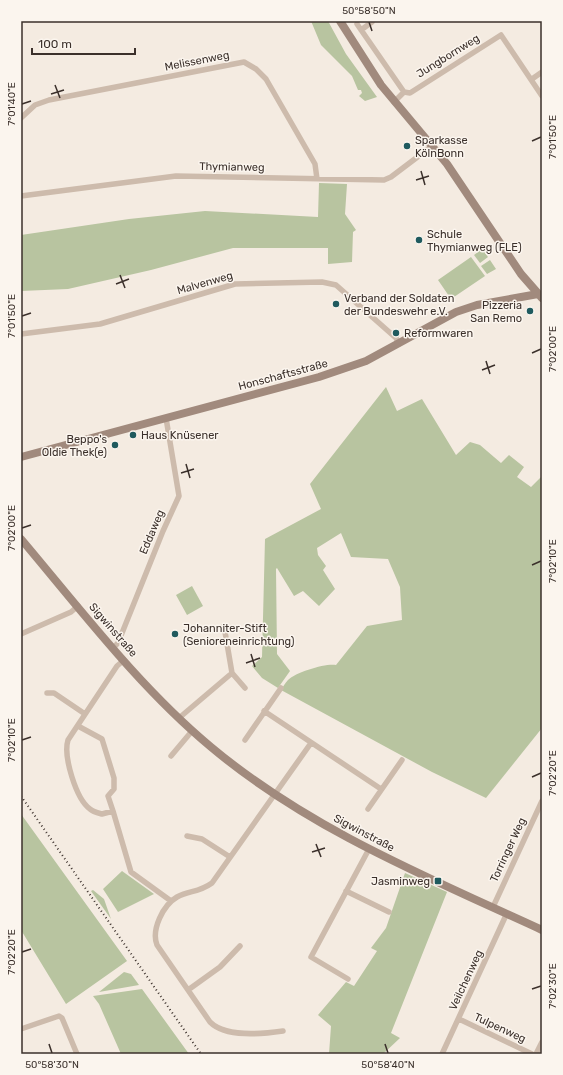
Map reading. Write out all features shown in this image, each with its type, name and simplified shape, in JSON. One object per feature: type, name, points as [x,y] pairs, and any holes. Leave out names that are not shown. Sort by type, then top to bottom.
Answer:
[{"type":"street","points":[[340,21],[353,43],[394,102],[447,164],[521,274],[541,295]]},
{"type":"street","points":[[361,30],[372,22]]},
{"type":"street","points":[[357,24],[404,92],[394,102]]},
{"type":"street","name":"Jungbornweg","points":[[404,92],[410,93],[501,35],[542,96]]},
{"type":"street","name":"Melissenweg","points":[[21,118],[35,105],[49,100],[244,62],[256,69],[266,79],[315,164],[318,179]]},
{"type":"street","points":[[532,79],[542,72]]},
{"type":"street","name":"Thymianweg","points":[[21,196],[176,176],[384,180],[432,146]]},
{"type":"street","name":"Malvenweg","points":[[21,334],[100,324],[235,284],[322,282],[336,285],[396,338],[399,344]]},
{"type":"street","name":"Honschaftsstraße","points":[[21,457],[326,375],[366,361],[399,344],[436,322],[467,309],[541,295]]},
{"type":"street","name":"Eddaweg","points":[[113,648],[118,643],[178,496],[166,418]]},
{"type":"street","name":"Sigwinstraße","points":[[21,539],[124,660],[192,731],[230,762],[275,795],[369,849],[542,930]]},
{"type":"street","points":[[21,634],[71,612],[78,606]]},
{"type":"street","points":[[224,626],[232,673],[245,688]]},
{"type":"street","points":[[113,811],[102,814],[90,810],[81,800],[67,761],[66,748],[68,740],[85,714],[117,666],[124,660]]},
{"type":"street","points":[[179,718],[232,673]]},
{"type":"street","points":[[245,740],[281,688]]},
{"type":"street","points":[[47,693],[54,693],[85,714]]},
{"type":"street","points":[[264,711],[381,789]]},
{"type":"street","points":[[78,726],[102,739],[114,778],[114,789],[108,796],[131,872],[171,901]]},
{"type":"street","points":[[171,756],[192,731]]},
{"type":"street","points":[[283,1031],[260,1034],[229,1032],[216,1029],[154,939],[158,923],[171,901],[184,894],[202,890],[212,883],[311,743]]},
{"type":"street","points":[[368,809],[402,760]]},
{"type":"street","name":"Torringer Weg","points":[[493,907],[542,801]]},
{"type":"street","points":[[187,836],[202,839],[230,857]]},
{"type":"street","points":[[348,979],[311,956],[369,849]]},
{"type":"street","points":[[346,891],[389,912]]},
{"type":"street","name":"Veilchenweg","points":[[442,1054],[507,913]]},
{"type":"street","points":[[188,990],[220,967],[240,946]]},
{"type":"street","points":[[21,1029],[59,1016],[62,1018],[78,1054]]},
{"type":"street","name":"Tulpenweg","points":[[459,1019],[532,1054]]},
{"type":"street","points":[[536,1054],[542,1042]]},
{"type":"green space","points":[[311,21],[328,21],[346,54],[377,97],[365,101],[359,96],[362,93],[361,90],[358,90],[352,76],[321,45]]},
{"type":"green space","points":[[319,183],[347,184],[345,214],[356,230],[353,232],[352,262],[328,264],[328,248],[233,248],[151,270],[68,289],[21,291],[21,235],[129,219],[205,211],[318,217]]},
{"type":"green space","points":[[482,249],[488,257],[480,263],[474,255]]},
{"type":"green space","points":[[471,257],[485,276],[451,299],[438,280]]},
{"type":"green space","points":[[490,260],[496,269],[487,274],[481,266]]},
{"type":"green space","points":[[386,387],[397,411],[422,399],[456,455],[470,442],[480,445],[501,463],[509,455],[524,467],[517,477],[531,487],[542,476],[542,728],[486,798],[432,772],[281,690],[288,680],[297,674],[325,665],[336,665],[367,626],[402,620],[400,587],[388,559],[351,557],[341,533],[317,548],[318,555],[326,566],[323,570],[335,589],[319,606],[303,591],[294,596],[277,568],[277,654],[290,671],[278,688],[262,678],[252,666],[262,657],[265,539],[321,509],[310,484]]},
{"type":"green space","points":[[192,586],[203,606],[187,615],[176,595]]},
{"type":"green space","points":[[21,814],[127,961],[66,1004],[21,930]]},
{"type":"green space","points":[[122,871],[154,894],[118,912],[103,889]]},
{"type":"green space","points":[[405,873],[447,892],[391,1033],[400,1038],[383,1054],[329,1054],[331,1026],[318,1015],[346,982],[354,986],[377,951],[371,948],[386,928]]},
{"type":"green space","points":[[93,890],[104,899],[111,919],[91,891]]},
{"type":"green space","points":[[124,972],[131,974],[139,985],[99,992]]},
{"type":"green space","points":[[142,989],[189,1054],[121,1054],[99,1004],[93,996]]},
{"type":"railway","points":[[21,796],[201,1054]]},
{"type":"place","name":"Sparkasse KölnBonn","points":[[407,146]]},
{"type":"place","name":"Schule Thymianweg (FLE)","points":[[419,240]]},
{"type":"place","name":"Verband der Soldaten der Bundeswehr e.V.","points":[[336,304]]},
{"type":"place","name":"Pizzeria San Remo","points":[[530,311]]},
{"type":"place","name":"Reformwaren","points":[[396,333]]},
{"type":"place","name":"Haus Knüsener","points":[[133,435]]},
{"type":"place","name":"Beppo's Oldie Thek(e)","points":[[115,445]]},
{"type":"place","name":"Johanniter-Stift (Senioreneinrichtung)","points":[[175,634]]},
{"type":"place","name":"Jasminweg","points":[[438,881]]}]
